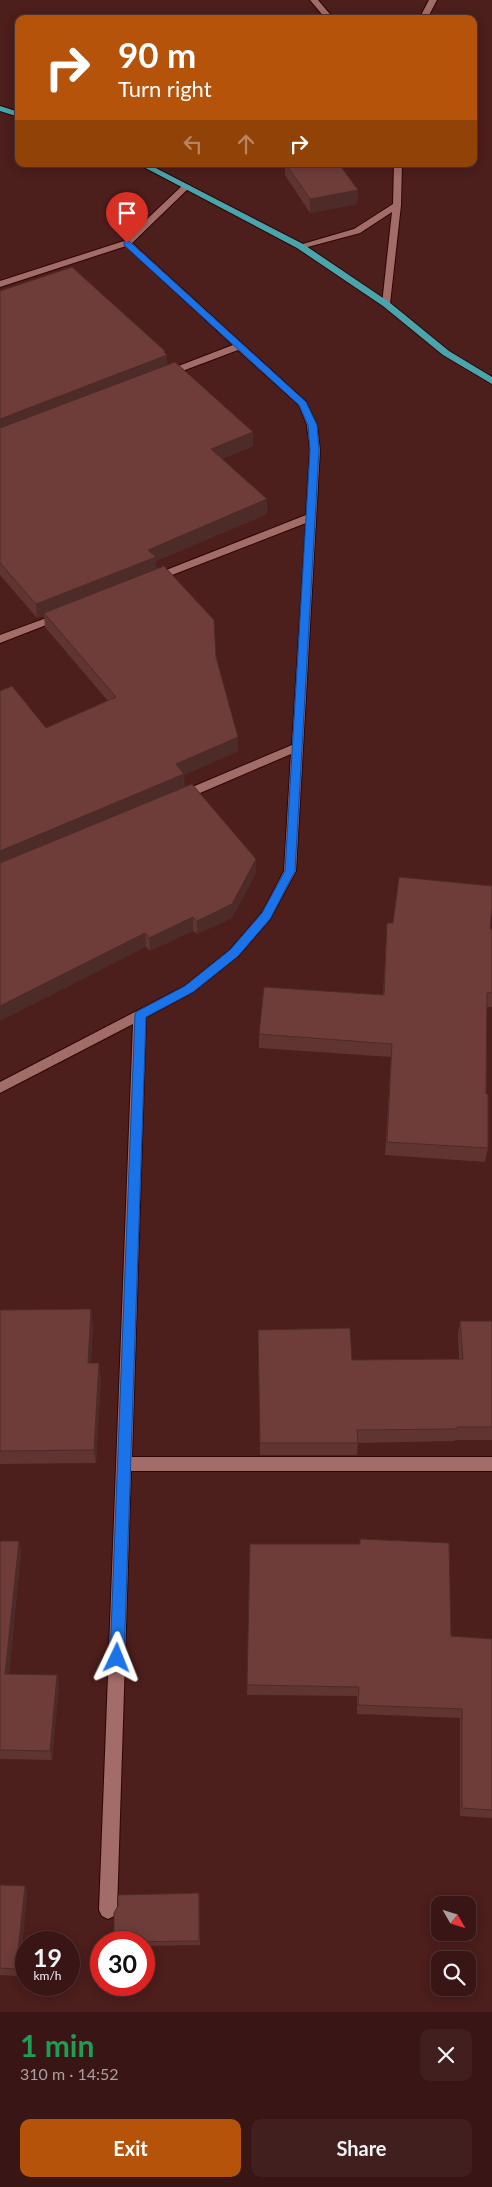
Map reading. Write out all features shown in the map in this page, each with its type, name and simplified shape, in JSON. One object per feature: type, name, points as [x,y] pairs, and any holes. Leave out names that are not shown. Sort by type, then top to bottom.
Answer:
[{"type":"main road","points":[[0,108],[15,114]]},
{"type":"main road","points":[[148,167],[300,246],[386,304],[446,352],[492,382]]},
{"type":"street","points":[[314,0],[327,15]]},
{"type":"street","points":[[425,15],[434,0]]},
{"type":"street","points":[[386,304],[397,205],[398,167]]},
{"type":"street","points":[[0,284],[127,243],[187,186]]},
{"type":"street","points":[[300,246],[357,231],[397,205]]},
{"type":"street","points":[[0,1088],[189,989],[234,953],[266,916],[290,871],[315,450],[312,425],[303,404],[127,243]]},
{"type":"street","points":[[156,378],[239,346]]},
{"type":"street","points":[[146,582],[311,517]]},
{"type":"street","points":[[0,639],[73,610]]},
{"type":"street","points":[[171,800],[297,747]]},
{"type":"street","points":[[108,1910],[140,1015]]},
{"type":"street","points":[[124,1464],[492,1464]]},
{"type":"building","points":[[288,167],[341,167],[358,190],[310,199]]},
{"type":"building","points":[[72,267],[165,351],[167,355],[0,419],[0,291]]},
{"type":"building","points":[[175,362],[253,432],[211,449],[267,499],[148,550],[156,557],[36,604],[0,563],[0,428]]},
{"type":"building","points":[[164,566],[214,620],[216,657],[238,737],[176,764],[184,774],[0,851],[0,691],[12,686],[46,728],[116,697],[44,613]]},
{"type":"building","points":[[192,784],[256,859],[232,904],[197,921],[193,917],[149,938],[145,933],[0,1006],[0,863]]},
{"type":"building","points":[[399,877],[492,886],[490,929],[492,929],[492,993],[487,993],[486,1094],[488,1094],[488,1148],[387,1142],[392,1044],[259,1034],[264,987],[384,995],[387,923],[393,923]]},
{"type":"building","points":[[91,1309],[88,1363],[99,1363],[94,1450],[0,1451],[0,1310]]},
{"type":"building","points":[[460,1321],[492,1321],[492,1427],[357,1430],[358,1443],[260,1443],[258,1330],[350,1328],[352,1360],[463,1359]]},
{"type":"building","points":[[360,1539],[449,1543],[451,1636],[492,1639],[492,1810],[462,1808],[462,1709],[358,1705],[359,1687],[247,1685],[250,1544],[360,1544]]},
{"type":"building","points":[[0,1541],[19,1541],[5,1674],[57,1675],[50,1751],[0,1750]]},
{"type":"building","points":[[0,1885],[25,1886],[20,1931],[15,1931],[15,1969],[0,1968]]},
{"type":"building","points":[[199,1893],[199,1941],[155,1942],[155,1931],[114,1931],[114,1913],[118,1906],[118,1895]]},
{"type":"route","points":[[117,1658],[140,1015],[189,989],[234,953],[266,916],[290,871],[315,450],[312,425],[303,404],[127,243]]}]
